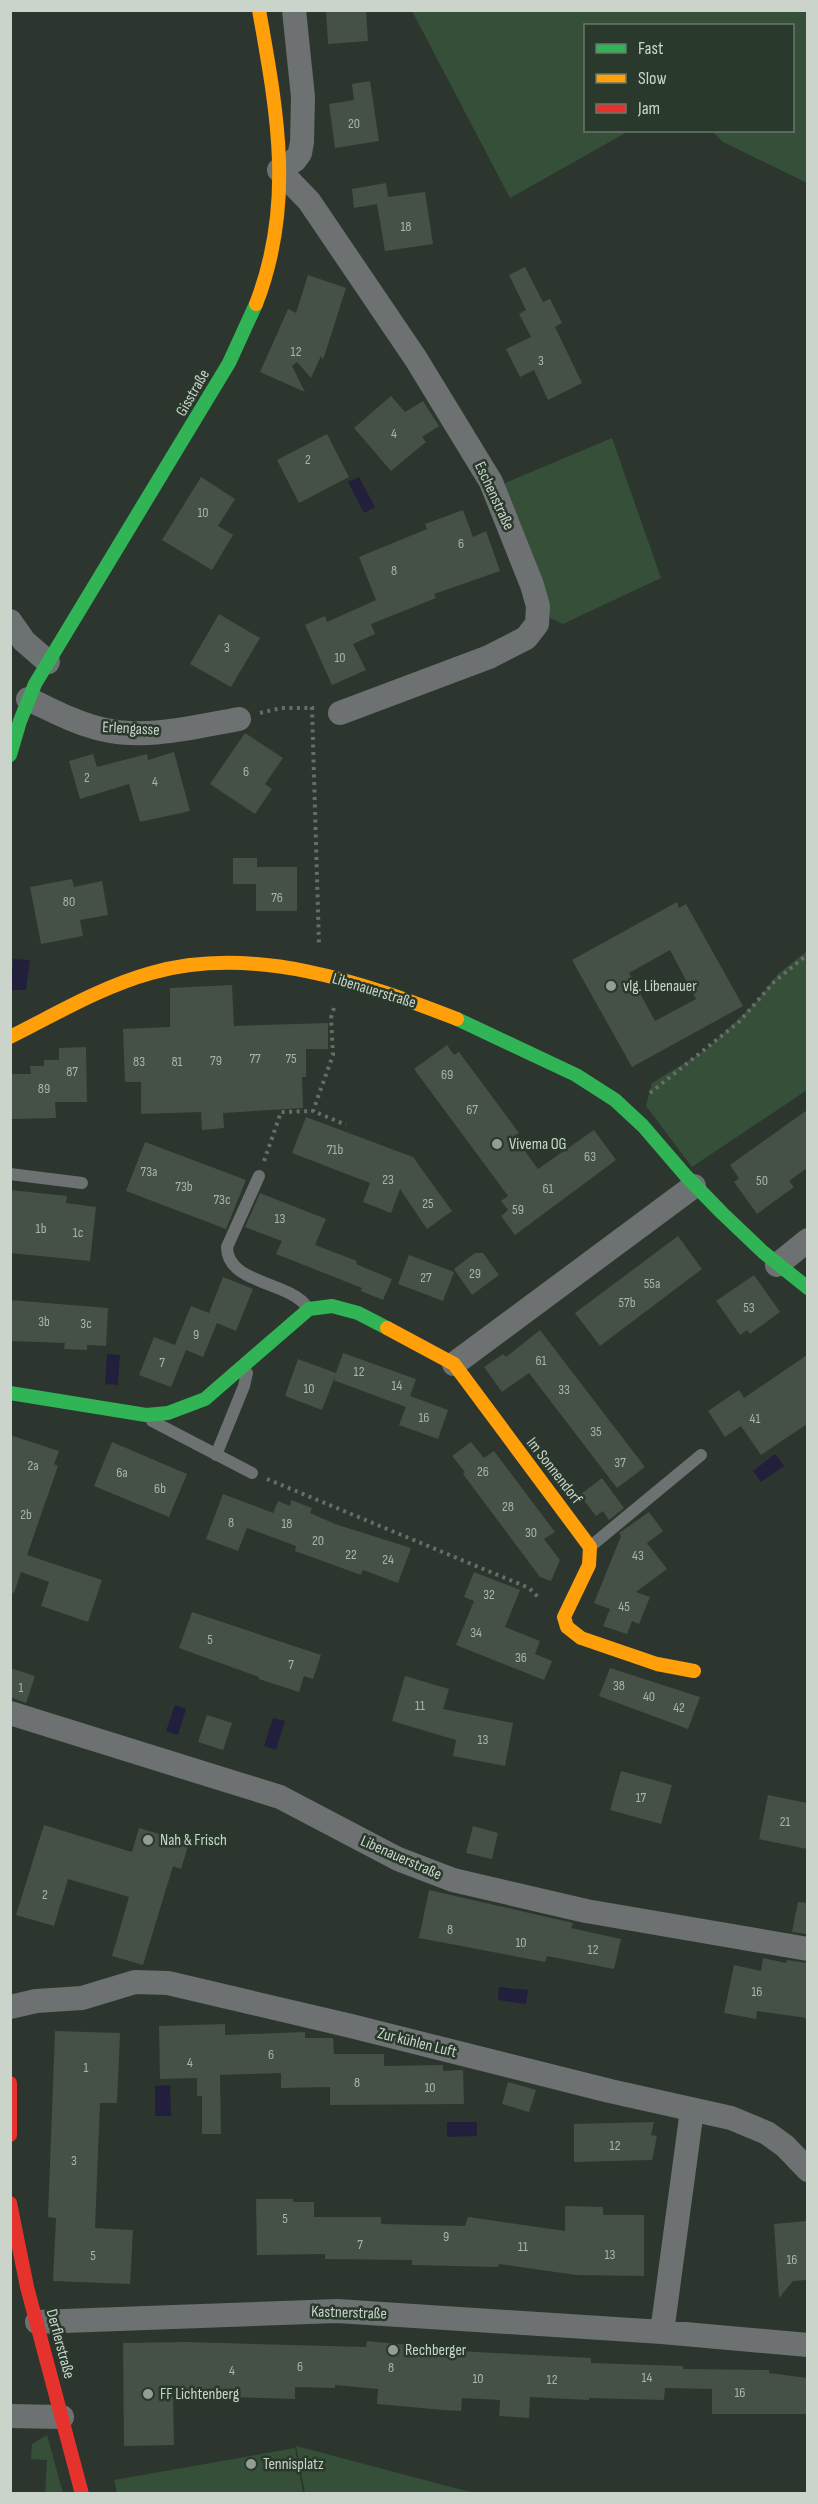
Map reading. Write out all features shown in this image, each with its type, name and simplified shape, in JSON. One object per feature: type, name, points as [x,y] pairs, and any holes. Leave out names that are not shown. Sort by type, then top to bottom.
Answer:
[{"type":"street","name":"Gisstraße","points":[[10,755],[28,699],[48,662],[204,407],[252,316],[270,263],[279,207],[279,170],[273,98],[259,10]]},
{"type":"street","points":[[279,170],[295,160],[300,153],[302,142],[303,96],[294,10]]},
{"type":"street","name":"Eschenstraße","points":[[279,170],[309,201],[396,329],[491,482],[532,585],[538,606],[537,624],[526,639],[489,657],[340,713]]},
{"type":"street","points":[[10,621],[24,641],[48,662]]},
{"type":"street","name":"Erlengasse","points":[[28,699],[85,724],[122,732],[164,732],[238,718]]},
{"type":"street","name":"Libenauerstraße","points":[[10,1037],[110,986],[176,967],[217,963],[265,964],[380,991],[476,1026],[585,1080],[626,1108],[694,1186],[777,1265],[807,1288]]},
{"type":"street","points":[[454,1364],[694,1186]]},
{"type":"street","points":[[777,1265],[807,1240]]},
{"type":"street","name":"Im Sonnendorf","points":[[309,1310],[332,1306],[358,1313],[454,1364],[590,1547]]},
{"type":"street","points":[[10,1393],[146,1415],[168,1413],[205,1400],[309,1310]]},
{"type":"street","points":[[590,1547],[589,1565],[564,1616],[566,1626],[581,1638],[657,1664],[694,1671]]},
{"type":"street","name":"Libenauerstraße","points":[[10,1713],[279,1797],[398,1859],[453,1880],[586,1911],[807,1949]]},
{"type":"street","name":"Zur kühlen Luft","points":[[10,2007],[36,2001],[69,2001],[135,1982],[168,1983],[731,2118],[767,2133],[785,2146],[807,2170]]},
{"type":"street","points":[[10,2083],[10,2135]]},
{"type":"street","points":[[662,2332],[692,2110]]},
{"type":"street","name":"Derflerstraße","points":[[10,2203],[37,2322],[82,2493]]},
{"type":"street","name":"Kastnerstraße","points":[[37,2322],[337,2311],[662,2332],[807,2345]]},
{"type":"street","points":[[10,2416],[62,2417]]},
{"type":"lane","points":[[10,1174],[82,1184]]},
{"type":"lane","points":[[259,1176],[227,1247],[227,1258],[241,1271],[292,1294],[309,1310]]},
{"type":"lane","points":[[216,1455],[244,1386],[246,1365]]},
{"type":"lane","points":[[146,1415],[169,1432],[252,1473]]},
{"type":"lane","points":[[590,1547],[701,1455]]},
{"type":"path","points":[[312,707],[319,975]]},
{"type":"path","points":[[238,718],[281,708],[312,707],[340,713]]},
{"type":"path","points":[[626,1108],[677,1074],[722,1037],[739,1022],[774,982],[807,954]]},
{"type":"path","points":[[313,1111],[333,1055],[331,1018],[340,980]]},
{"type":"path","points":[[259,1176],[281,1112],[313,1111],[346,1125]]},
{"type":"path","points":[[252,1473],[529,1588],[552,1611],[564,1616]]},
{"type":"green space","points":[[412,11],[807,11],[807,183],[723,142],[713,132],[794,132],[794,24],[584,24],[584,132],[627,132],[510,198]]},
{"type":"green space","points":[[612,438],[661,578],[563,624],[550,618],[510,514],[505,483]]},
{"type":"green space","points":[[807,951],[807,1090],[692,1167],[646,1106],[652,1083],[706,1050],[755,1003],[778,974]]},
{"type":"green space","points":[[47,2435],[63,2493],[45,2493],[47,2460],[31,2459],[32,2444]]},
{"type":"green space","points":[[296,2446],[474,2493],[305,2493]]},
{"type":"green space","name":"Tennisplatz","points":[[295,2448],[303,2493],[117,2493],[114,2480]]},
{"type":"shaded area","points":[[359,477],[375,507],[364,513],[348,482]]},
{"type":"shaded area","points":[[13,959],[30,960],[26,990],[11,990]]},
{"type":"shaded area","points":[[107,1354],[120,1355],[118,1385],[105,1384]]},
{"type":"shaded area","points":[[775,1454],[784,1466],[761,1482],[753,1471]]},
{"type":"shaded area","points":[[175,1705],[186,1709],[178,1735],[166,1731]]},
{"type":"shaded area","points":[[273,1718],[285,1721],[276,1750],[264,1746]]},
{"type":"shaded area","points":[[499,1987],[528,1990],[526,2004],[498,2000]]},
{"type":"shaded area","points":[[170,2085],[171,2116],[155,2116],[155,2086]]},
{"type":"shaded area","points":[[447,2122],[477,2122],[477,2136],[447,2137]]},
{"type":"building","points":[[326,10],[366,10],[368,41],[328,44]]},
{"type":"building","points":[[370,81],[379,141],[335,148],[329,104],[354,100],[352,84]]},
{"type":"building","points":[[386,183],[388,197],[425,192],[433,244],[385,251],[377,204],[354,208],[352,189]]},
{"type":"building","points":[[525,267],[543,302],[550,299],[562,323],[555,327],[582,383],[548,400],[534,370],[520,377],[506,349],[531,337],[519,314],[526,310],[509,275]]},
{"type":"building","points":[[308,275],[346,288],[323,360],[321,356],[311,378],[297,362],[292,366],[305,392],[260,372],[288,309],[296,313]]},
{"type":"building","points":[[391,396],[405,412],[423,401],[439,426],[422,437],[426,442],[391,471],[354,428]]},
{"type":"building","points":[[327,434],[349,477],[299,503],[277,460]]},
{"type":"building","points":[[201,477],[235,499],[218,526],[233,535],[212,570],[162,540]]},
{"type":"building","points":[[463,510],[473,537],[486,531],[500,571],[434,594],[436,598],[371,624],[375,634],[353,644],[366,670],[332,685],[305,625],[325,616],[327,622],[376,600],[359,557],[427,529],[425,524]]},
{"type":"building","points":[[219,614],[260,638],[231,687],[190,664]]},
{"type":"building","points":[[245,733],[283,758],[265,784],[272,789],[255,814],[210,784]]},
{"type":"building","points":[[174,752],[190,811],[140,822],[129,784],[80,799],[69,761],[93,754],[97,767],[147,754],[148,760]]},
{"type":"building","points":[[233,858],[257,858],[257,867],[297,867],[297,911],[256,911],[256,884],[233,884]]},
{"type":"building","points":[[72,879],[74,887],[102,881],[108,915],[80,920],[83,936],[41,944],[30,887]]},
{"type":"building","name":"vlg. Libenauer","points":[[677,902],[679,908],[686,904],[743,1006],[632,1067],[572,960]],"holes":[[[670,950],[696,999],[655,1021],[629,973]]]},
{"type":"building","points":[[232,985],[234,1026],[328,1023],[328,1049],[306,1049],[306,1077],[302,1077],[303,1108],[223,1113],[224,1128],[202,1130],[201,1112],[141,1114],[141,1082],[125,1082],[123,1029],[170,1027],[170,988]]},
{"type":"building","points":[[447,1045],[454,1055],[459,1052],[519,1133],[514,1136],[538,1169],[594,1130],[616,1160],[515,1235],[501,1216],[508,1210],[501,1201],[508,1196],[414,1069]]},
{"type":"building","points":[[86,1047],[87,1102],[55,1102],[56,1118],[10,1119],[10,1074],[31,1074],[30,1066],[44,1066],[44,1060],[59,1060],[59,1048]]},
{"type":"building","points":[[807,1110],[807,1168],[789,1181],[794,1187],[757,1214],[734,1182],[739,1178],[730,1165]]},
{"type":"building","points":[[306,1117],[413,1157],[452,1211],[427,1229],[400,1189],[391,1213],[363,1202],[370,1183],[292,1153]]},
{"type":"building","points":[[145,1142],[246,1180],[226,1229],[126,1191]]},
{"type":"building","points":[[10,1190],[67,1196],[66,1203],[96,1207],[90,1261],[10,1253]]},
{"type":"building","points":[[260,1193],[326,1219],[315,1245],[357,1261],[356,1264],[392,1279],[383,1300],[361,1291],[362,1288],[276,1254],[282,1241],[245,1227]]},
{"type":"building","points":[[678,1236],[702,1269],[600,1346],[575,1313]]},
{"type":"building","points":[[475,1253],[483,1253],[499,1275],[472,1295],[454,1269]]},
{"type":"building","points":[[409,1255],[454,1272],[443,1301],[398,1284]]},
{"type":"building","points":[[754,1275],[780,1312],[750,1334],[747,1330],[740,1335],[716,1301]]},
{"type":"building","points":[[223,1277],[253,1289],[236,1331],[217,1323],[203,1357],[186,1350],[171,1387],[139,1375],[154,1337],[175,1345],[191,1306],[209,1313]]},
{"type":"building","points":[[10,1300],[108,1308],[106,1346],[87,1345],[87,1350],[64,1349],[65,1343],[10,1341]]},
{"type":"building","points":[[540,1330],[645,1467],[617,1488],[529,1373],[502,1392],[484,1367],[503,1354],[506,1357]]},
{"type":"building","points":[[343,1353],[416,1379],[406,1407],[334,1380],[322,1410],[285,1396],[298,1359],[336,1373]]},
{"type":"building","points":[[807,1355],[807,1424],[761,1455],[741,1426],[725,1437],[708,1411],[739,1390],[744,1398]]},
{"type":"building","points":[[410,1396],[448,1410],[438,1439],[399,1425]]},
{"type":"building","points":[[10,1435],[59,1451],[54,1464],[58,1466],[27,1555],[102,1580],[88,1622],[41,1606],[49,1582],[21,1572],[14,1593],[10,1592]]},
{"type":"building","points":[[112,1442],[187,1474],[169,1517],[94,1486]]},
{"type":"building","points":[[471,1442],[484,1458],[494,1451],[555,1532],[544,1539],[560,1560],[551,1581],[540,1577],[452,1456]]},
{"type":"building","points":[[602,1478],[624,1508],[609,1520],[603,1511],[596,1516],[580,1495]]},
{"type":"building","points":[[223,1494],[273,1513],[278,1501],[290,1506],[291,1500],[312,1508],[310,1513],[335,1524],[411,1548],[398,1583],[363,1570],[361,1575],[295,1551],[296,1546],[247,1528],[238,1551],[206,1539]]},
{"type":"building","points":[[649,1512],[663,1531],[647,1543],[667,1569],[636,1592],[650,1597],[639,1624],[632,1621],[627,1634],[603,1626],[610,1609],[594,1603],[621,1536],[619,1533]]},
{"type":"building","points":[[474,1572],[520,1590],[505,1627],[540,1641],[535,1654],[552,1661],[544,1680],[456,1645],[474,1601],[464,1597]]},
{"type":"building","points":[[192,1612],[321,1655],[313,1679],[304,1676],[299,1692],[179,1648]]},
{"type":"building","points":[[10,1668],[35,1676],[26,1703],[10,1697]]},
{"type":"building","points":[[610,1668],[700,1697],[688,1729],[599,1696]]},
{"type":"building","points":[[405,1676],[449,1689],[443,1709],[513,1723],[505,1766],[453,1756],[456,1740],[392,1721]]},
{"type":"building","points":[[207,1715],[232,1723],[223,1750],[198,1742]]},
{"type":"building","points":[[621,1771],[672,1785],[661,1824],[610,1810]]},
{"type":"building","points":[[768,1795],[807,1803],[807,1849],[759,1839]]},
{"type":"building","points":[[44,1825],[132,1852],[139,1828],[189,1843],[181,1869],[173,1866],[143,1965],[112,1956],[129,1897],[68,1879],[54,1926],[16,1915]]},
{"type":"building","points":[[473,1826],[498,1833],[492,1859],[466,1853]]},
{"type":"building","points":[[429,1890],[573,1923],[571,1928],[621,1939],[614,1969],[547,1956],[545,1962],[419,1938]]},
{"type":"building","points":[[798,1902],[807,1903],[807,1934],[792,1932]]},
{"type":"building","points":[[763,1958],[786,1963],[787,1960],[807,1963],[807,2018],[757,2011],[756,2019],[724,2013],[734,1965],[761,1971]]},
{"type":"building","points":[[225,2024],[225,2035],[305,2032],[305,2038],[333,2038],[334,2054],[384,2054],[384,2066],[443,2065],[443,2071],[463,2070],[464,2104],[330,2105],[330,2087],[281,2088],[281,2073],[220,2075],[221,2134],[202,2134],[202,2096],[197,2096],[197,2078],[160,2079],[159,2026]]},
{"type":"building","points":[[55,2031],[120,2033],[117,2103],[100,2103],[95,2228],[133,2230],[130,2284],[53,2281],[56,2218],[48,2217]]},
{"type":"building","points":[[508,2082],[536,2090],[529,2112],[502,2104]]},
{"type":"building","points":[[654,2122],[651,2135],[657,2136],[652,2160],[574,2162],[574,2124]]},
{"type":"building","points":[[256,2199],[293,2199],[293,2202],[314,2202],[314,2217],[381,2217],[381,2224],[465,2226],[468,2217],[565,2231],[565,2206],[603,2207],[603,2215],[644,2215],[644,2276],[576,2275],[499,2264],[498,2267],[412,2265],[412,2260],[325,2259],[325,2254],[257,2255]]},
{"type":"building","points":[[806,2221],[807,2280],[793,2281],[779,2298],[774,2224]]},
{"type":"building","points":[[367,2341],[419,2346],[419,2349],[591,2358],[591,2363],[683,2366],[683,2369],[769,2370],[769,2373],[807,2378],[807,2414],[712,2414],[712,2389],[665,2388],[664,2400],[530,2397],[529,2418],[499,2416],[500,2400],[462,2398],[461,2411],[377,2404],[378,2389],[335,2385],[335,2388],[295,2387],[295,2399],[173,2395],[174,2445],[124,2446],[123,2343],[186,2342],[366,2347]]},
{"type":"traffic: fast","points":[[10,755],[20,721],[35,684],[229,363],[256,304]]},
{"type":"traffic: fast","points":[[457,1019],[576,1075],[615,1100],[643,1126],[722,1213],[763,1252],[808,1288]]},
{"type":"traffic: fast","points":[[10,1393],[146,1415],[168,1413],[205,1399],[309,1309],[332,1306],[358,1313],[387,1328]]},
{"type":"traffic: slow","points":[[256,304],[268,267],[279,194],[279,157],[272,84],[259,10]]},
{"type":"traffic: slow","points":[[10,1037],[79,1002],[132,979],[190,965],[228,963],[268,965],[307,971],[383,992],[457,1019]]},
{"type":"traffic: slow","points":[[387,1328],[454,1364],[590,1547],[589,1565],[564,1617],[567,1627],[581,1638],[657,1664],[694,1671]]},
{"type":"traffic: jam","points":[[10,2083],[10,2135]]},
{"type":"traffic: jam","points":[[10,2203],[27,2287],[82,2494]]},
{"type":"place","name":"vlg. Libenauer","points":[[611,986]]},
{"type":"place","name":"Vivema OG","points":[[497,1144]]},
{"type":"place","name":"Nah & Frisch","points":[[148,1840]]},
{"type":"place","name":"Rechberger","points":[[393,2350]]},
{"type":"place","name":"FF Lichtenberg","points":[[148,2394]]},
{"type":"place","name":"Tennisplatz","points":[[251,2464]]}]
